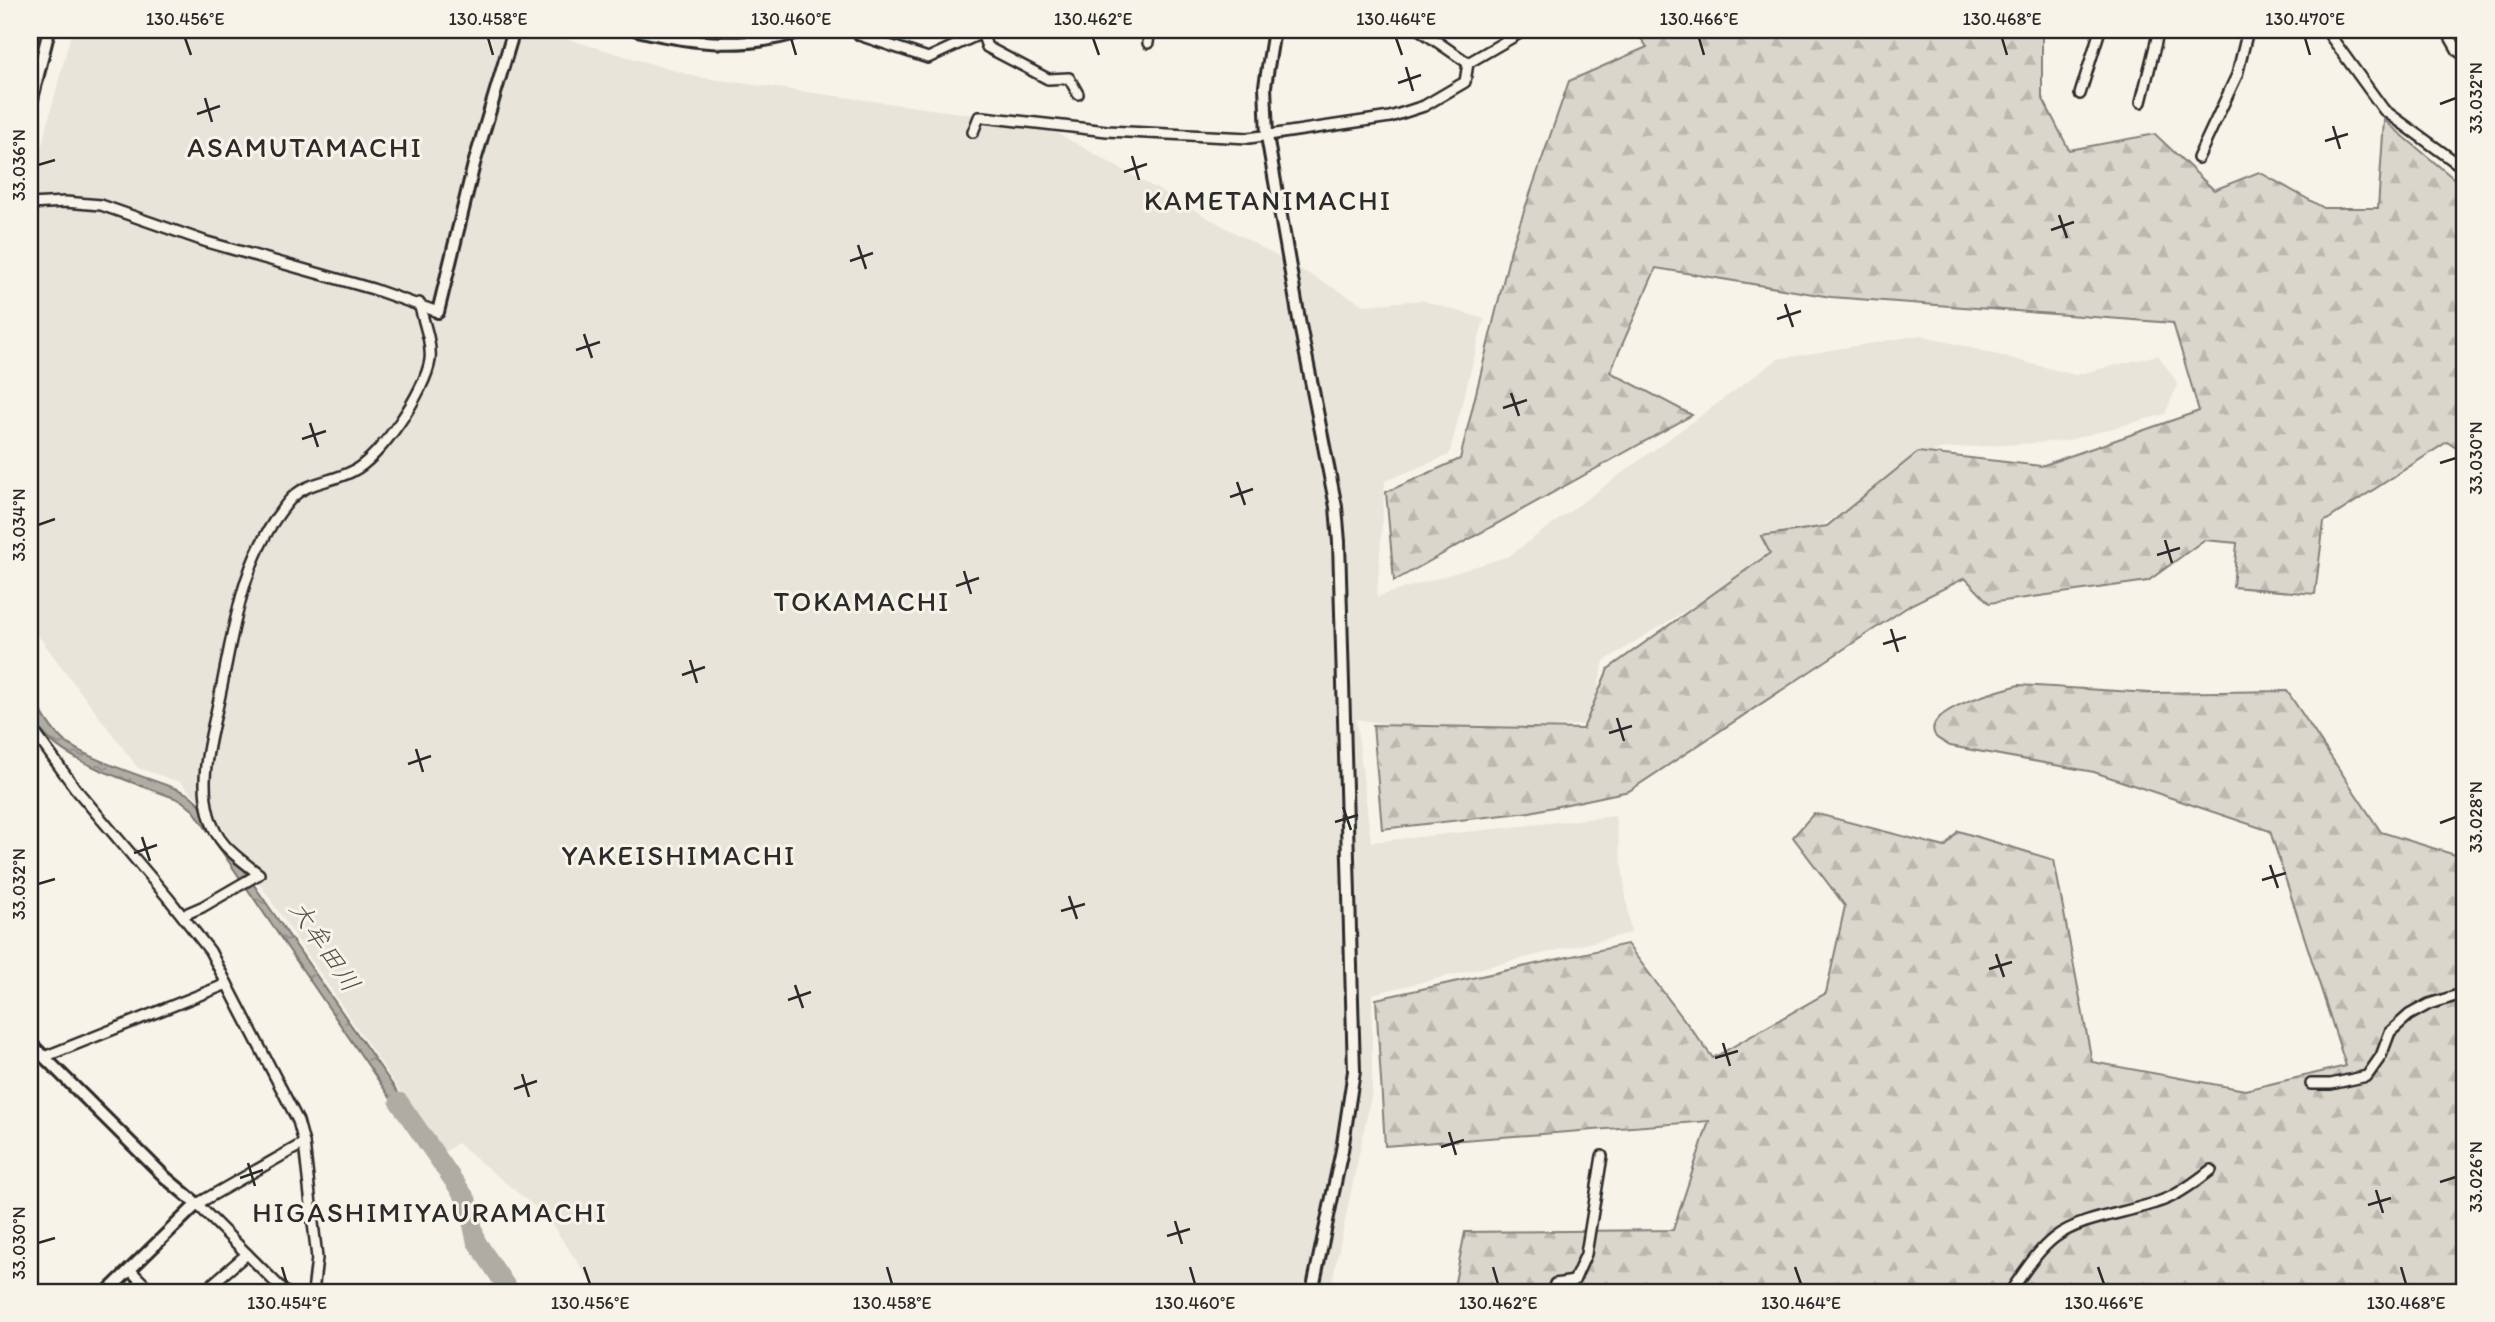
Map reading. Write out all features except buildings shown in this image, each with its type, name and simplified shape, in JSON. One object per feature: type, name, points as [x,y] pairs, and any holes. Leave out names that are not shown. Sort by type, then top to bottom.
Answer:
[{"type":"street","points":[[30,107],[49,30]]},
{"type":"street","points":[[30,204],[65,202],[101,205],[207,242],[419,303],[438,312],[474,164],[514,30]]},
{"type":"street","points":[[637,30],[674,38],[733,44],[764,42],[781,34],[805,30]]},
{"type":"street","points":[[856,30],[859,35],[928,58],[981,31],[987,47],[1048,79],[1069,78],[1078,94]]},
{"type":"street","points":[[1148,43],[1149,35],[1154,30]]},
{"type":"street","points":[[1274,30],[1265,86],[1267,136],[1300,326],[1336,507],[1339,542],[1354,1071],[1342,1150],[1312,1292]]},
{"type":"street","points":[[1420,30],[1468,63]]},
{"type":"street","points":[[1468,63],[1525,30]]},
{"type":"street","points":[[2080,94],[2100,30]]},
{"type":"street","points":[[2141,102],[2159,30]]},
{"type":"street","points":[[2198,158],[2237,75],[2248,30]]},
{"type":"street","points":[[2326,30],[2384,110],[2465,169]]},
{"type":"street","points":[[2446,30],[2458,51],[2465,56]]},
{"type":"street","points":[[973,132],[979,117],[983,117],[1164,135],[1249,138],[1267,136],[1390,117],[1424,106],[1465,82],[1468,63]]},
{"type":"street","points":[[188,913],[259,874],[222,845],[209,816],[204,784],[233,627],[253,560],[270,527],[288,501],[304,487],[363,466],[415,400],[430,358],[419,303]]},
{"type":"street","points":[[30,726],[75,788],[210,951],[298,1121],[304,1143],[317,1258],[313,1292]]},
{"type":"street","points":[[44,1057],[227,984]]},
{"type":"street","points":[[2311,1084],[2331,1084],[2367,1076],[2381,1056],[2390,1032],[2409,1015],[2429,1004],[2465,993]]},
{"type":"street","points":[[30,1043],[285,1292]]},
{"type":"street","points":[[107,1292],[197,1205],[304,1143]]},
{"type":"street","points":[[1552,1292],[1555,1284],[1574,1282],[1586,1254],[1602,1156]]},
{"type":"street","points":[[2010,1292],[2033,1260],[2055,1237],[2081,1225],[2164,1200],[2182,1192],[2211,1170]]},
{"type":"street","points":[[203,1292],[247,1254]]},
{"type":"street","points":[[130,1270],[152,1292]]},
{"type":"shaded area","points":[[72,30],[536,30],[697,77],[1041,124],[1364,305],[1421,300],[1484,319],[1449,455],[1385,481],[1377,597],[1509,556],[1778,359],[1921,335],[2075,375],[2158,355],[2178,384],[2165,414],[2065,441],[1939,449],[1795,543],[1604,661],[1589,724],[1457,735],[1356,719],[1371,842],[1615,816],[1631,933],[1372,994],[1372,1092],[1330,1292],[598,1292],[546,1216],[457,1143],[442,1154],[210,810],[180,782],[138,768],[30,625],[30,190]]},
{"type":"green space","points":[[1635,30],[2042,30],[2042,97],[2069,150],[2155,134],[2214,190],[2259,172],[2324,208],[2378,208],[2384,120],[2465,188],[2465,454],[2447,442],[2324,522],[2315,594],[2233,587],[2237,543],[2204,540],[2148,581],[1989,603],[1965,578],[1912,604],[1629,791],[1530,812],[1382,829],[1373,725],[1583,729],[1608,669],[1770,553],[1761,536],[1827,526],[1918,452],[2041,466],[2199,411],[2173,323],[1831,297],[1656,268],[1610,372],[1692,415],[1394,581],[1386,492],[1460,459],[1511,249],[1569,81],[1647,47]]},
{"type":"green space","points":[[2019,685],[2150,693],[2287,691],[2381,832],[2465,858],[2465,1292],[1453,1292],[1465,1232],[1673,1230],[1709,1121],[1385,1146],[1376,999],[1627,944],[1713,1058],[1826,993],[1845,906],[1793,837],[1814,813],[1945,847],[1958,831],[2054,860],[2092,1062],[2245,1090],[2346,1066],[2270,831],[2094,772],[1950,746],[1936,737],[1933,727],[1939,718],[1950,710]]},
{"type":"water","points":[[30,690],[53,729],[73,747],[101,761],[190,795],[203,807],[412,1113],[413,1131],[194,811],[182,801],[94,767],[52,742],[37,726],[30,707]]},
{"type":"waterway","name":"大牟田川","points":[[399,1102],[467,1200],[476,1241],[510,1292]]},
{"type":"district","name":"ASAMUTAMACHI","points":[[305,147]]},
{"type":"district","name":"KAMETANIMACHI","points":[[1268,200]]},
{"type":"district","name":"TOKAMACHI","points":[[862,601]]},
{"type":"district","name":"YAKEISHIMACHI","points":[[679,855]]},
{"type":"district","name":"HIGASHIMIYAURAMACHI","points":[[430,1212]]}]
